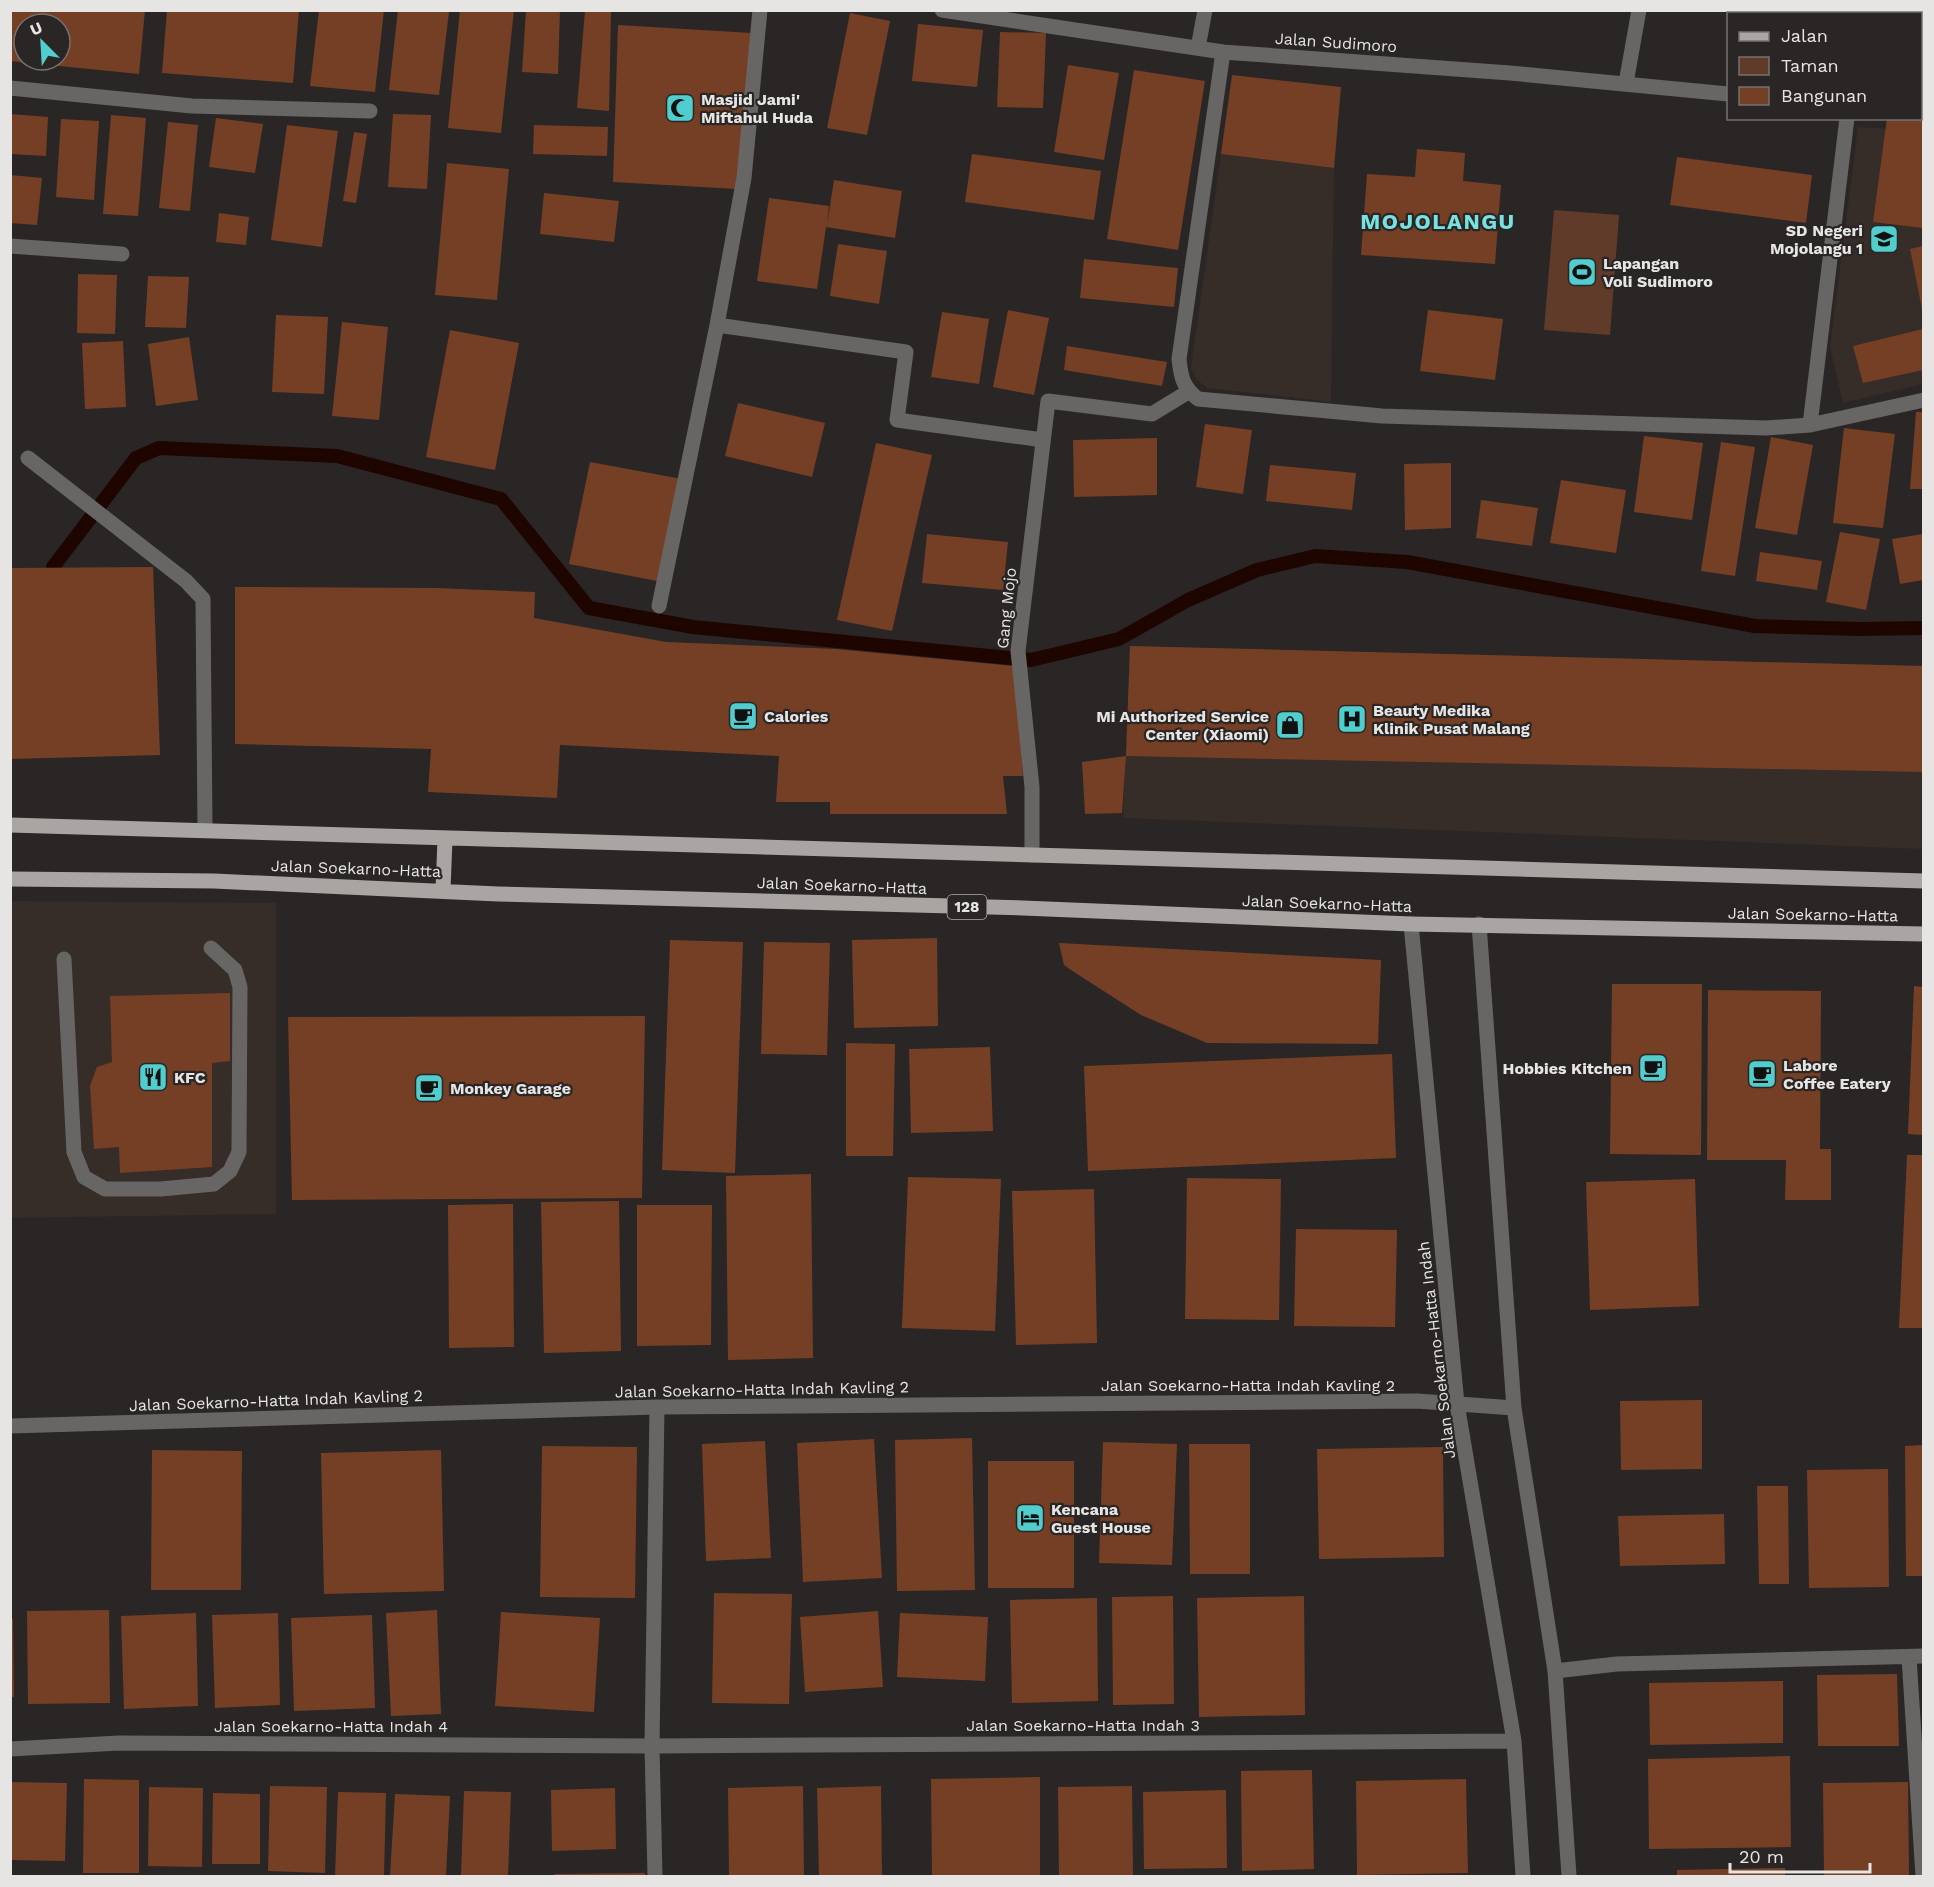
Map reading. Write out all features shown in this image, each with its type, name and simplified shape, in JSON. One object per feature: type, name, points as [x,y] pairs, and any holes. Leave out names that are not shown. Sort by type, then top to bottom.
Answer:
[{"type":"main road","name":"Jalan Soekarno-Hatta","points":[[10,825],[1923,881]]},
{"type":"main road","points":[[443,890],[445,839]]},
{"type":"main road","name":"Jalan Soekarno-Hatta","points":[[10,879],[214,881],[553,895],[1023,908],[1411,924],[1923,934]]},
{"type":"street","points":[[659,606],[717,325],[744,178],[760,10]]},
{"type":"street","name":"Jalan Sudimoro","points":[[942,10],[1223,52],[1727,93]]},
{"type":"street","points":[[1198,48],[1205,10]]},
{"type":"street","points":[[1626,83],[1639,10]]},
{"type":"street","points":[[1223,52],[1179,359],[1181,381],[1188,392],[1198,399],[1382,416],[1766,428],[1810,425],[1923,400]]},
{"type":"street","points":[[10,88],[192,106],[370,111]]},
{"type":"street","points":[[1810,425],[1846,120]]},
{"type":"street","points":[[10,246],[122,254]]},
{"type":"street","points":[[717,325],[906,352],[897,420],[1043,440]]},
{"type":"street","name":"Gang Mojo","points":[[1032,855],[1032,787],[1018,651],[1048,401],[1152,414],[1188,392]]},
{"type":"street","points":[[28,459],[186,581],[202,599],[205,829]]},
{"type":"street","name":"Jalan Soekarno-Hatta Indah","points":[[1411,924],[1457,1404],[1514,1741],[1523,1876]]},
{"type":"street","points":[[1479,924],[1514,1408],[1555,1671],[1569,1876]]},
{"type":"street","points":[[64,959],[74,1152],[84,1177],[105,1189],[161,1189],[214,1184],[230,1171],[239,1152],[240,987],[235,970],[212,948]]},
{"type":"street","name":"Jalan Soekarno-Hatta Indah Kavling 2","points":[[10,1426],[657,1407],[1417,1401],[1514,1408]]},
{"type":"street","points":[[655,1876],[652,1746],[657,1407]]},
{"type":"street","points":[[1555,1671],[1617,1664],[1916,1657],[1923,1876]]},
{"type":"street","name":"Jalan Soekarno-Hatta Indah 3","points":[[652,1746],[1514,1741]]},
{"type":"street","name":"Jalan Soekarno-Hatta Indah 4","points":[[10,1749],[119,1743],[652,1746]]},
{"type":"shaded area","name":"SD Negeri Mojolangu 1","points":[[1858,127],[1923,131],[1923,384],[1843,403],[1830,347]]},
{"type":"shaded area","points":[[1221,154],[1334,168],[1331,402],[1207,388],[1196,379],[1191,368]]},
{"type":"shaded area","points":[[1130,646],[1923,666],[1923,849],[1123,818]]},
{"type":"shaded area","points":[[10,901],[276,903],[276,1214],[11,1218]]},
{"type":"green space","name":"Lapangan Voli Sudimoro","points":[[1554,210],[1619,215],[1610,335],[1544,330]]},
{"type":"building","points":[[10,10],[145,10],[139,74],[72,67],[72,12],[12,12],[12,61],[10,61]]},
{"type":"building","points":[[167,10],[299,10],[293,83],[162,73]]},
{"type":"building","points":[[319,10],[384,10],[375,92],[310,86]]},
{"type":"building","points":[[398,10],[449,12],[439,95],[389,90]]},
{"type":"building","points":[[460,10],[514,10],[501,133],[448,128]]},
{"type":"building","points":[[526,10],[560,10],[558,74],[522,72]]},
{"type":"building","points":[[585,10],[611,11],[609,111],[577,108]]},
{"type":"building","points":[[1735,10],[1817,10],[1816,12],[1735,12]]},
{"type":"building","points":[[850,13],[890,21],[867,135],[827,128]]},
{"type":"building","points":[[918,24],[983,30],[977,87],[912,81]]},
{"type":"building","name":"Masjid Jami' Miftahul Huda","points":[[618,25],[752,33],[737,189],[613,182]]},
{"type":"building","points":[[1000,32],[1046,33],[1043,108],[997,107]]},
{"type":"building","points":[[1068,65],[1119,73],[1104,160],[1054,152]]},
{"type":"building","points":[[1134,70],[1205,81],[1178,250],[1107,239]]},
{"type":"building","points":[[1232,75],[1341,87],[1334,168],[1221,154]]},
{"type":"building","points":[[10,114],[48,117],[46,156],[10,154]]},
{"type":"building","points":[[393,114],[431,115],[427,189],[388,187]]},
{"type":"building","points":[[111,115],[146,118],[138,216],[103,214]]},
{"type":"building","points":[[216,118],[263,124],[255,173],[209,167]]},
{"type":"building","points":[[61,119],[99,121],[94,200],[56,197]]},
{"type":"building","points":[[1887,120],[1923,120],[1923,228],[1873,222]]},
{"type":"building","points":[[168,122],[198,125],[190,211],[159,208]]},
{"type":"building","points":[[287,125],[338,131],[322,247],[271,240]]},
{"type":"building","points":[[534,125],[608,127],[607,156],[533,154]]},
{"type":"building","points":[[354,132],[367,134],[356,203],[343,201]]},
{"type":"building","points":[[1417,149],[1465,153],[1463,181],[1501,185],[1495,264],[1361,255],[1367,174],[1415,177]]},
{"type":"building","points":[[972,154],[1101,171],[1094,220],[965,202]]},
{"type":"building","points":[[1677,157],[1812,175],[1806,223],[1670,205]]},
{"type":"building","points":[[447,163],[509,169],[497,300],[435,295]]},
{"type":"building","points":[[10,175],[42,178],[37,225],[10,223]]},
{"type":"building","points":[[834,180],[902,191],[895,238],[826,227],[817,289],[757,281],[769,198],[829,206],[827,225]]},
{"type":"building","points":[[544,193],[619,201],[614,242],[540,234]]},
{"type":"building","points":[[219,213],[249,217],[246,245],[216,242]]},
{"type":"building","points":[[838,244],[887,251],[879,304],[830,296]]},
{"type":"building","points":[[1923,246],[1923,309],[1922,309],[1910,249]]},
{"type":"building","points":[[1084,259],[1178,268],[1174,307],[1080,298]]},
{"type":"building","points":[[78,274],[117,275],[115,334],[77,333]]},
{"type":"building","points":[[148,276],[189,277],[186,328],[145,327]]},
{"type":"building","points":[[1008,310],[1049,318],[1034,395],[993,387]]},
{"type":"building","points":[[1428,310],[1503,319],[1495,380],[1420,371]]},
{"type":"building","points":[[942,312],[989,319],[979,384],[931,377]]},
{"type":"building","points":[[276,315],[328,317],[324,394],[272,392]]},
{"type":"building","points":[[342,322],[388,327],[379,420],[332,416]]},
{"type":"building","points":[[1923,329],[1923,370],[1863,383],[1853,346]]},
{"type":"building","points":[[450,330],[519,343],[495,470],[426,457]]},
{"type":"building","points":[[189,337],[198,400],[156,406],[148,344]]},
{"type":"building","points":[[123,341],[126,407],[85,409],[82,343]]},
{"type":"building","points":[[1067,346],[1167,362],[1162,386],[1064,370]]},
{"type":"building","points":[[738,403],[825,423],[812,477],[725,456]]},
{"type":"building","points":[[1916,412],[1923,412],[1923,489],[1910,489]]},
{"type":"building","points":[[1205,424],[1252,430],[1243,494],[1196,487]]},
{"type":"building","points":[[1844,428],[1895,434],[1883,528],[1833,523]]},
{"type":"building","points":[[1644,436],[1703,443],[1692,520],[1634,512]]},
{"type":"building","points":[[1771,437],[1813,445],[1797,535],[1755,528]]},
{"type":"building","points":[[1157,438],[1157,495],[1074,497],[1073,440]]},
{"type":"building","points":[[1721,442],[1755,447],[1735,576],[1701,571]]},
{"type":"building","points":[[876,443],[932,455],[892,631],[837,620]]},
{"type":"building","points":[[590,462],[682,479],[662,582],[569,564]]},
{"type":"building","points":[[1451,463],[1451,528],[1405,530],[1404,464]]},
{"type":"building","points":[[1270,465],[1356,473],[1352,510],[1266,501]]},
{"type":"building","points":[[1561,480],[1626,490],[1616,553],[1550,543]]},
{"type":"building","points":[[1481,500],[1538,508],[1532,546],[1476,538]]},
{"type":"building","points":[[1840,532],[1880,539],[1866,610],[1826,602]]},
{"type":"building","points":[[927,534],[1008,542],[1003,590],[922,583]]},
{"type":"building","points":[[1923,534],[1923,580],[1900,584],[1892,539]]},
{"type":"building","points":[[1760,552],[1822,561],[1817,590],[1756,581]]},
{"type":"building","points":[[153,567],[160,755],[10,759],[10,568]]},
{"type":"building","points":[[235,587],[436,588],[535,592],[534,618],[666,642],[836,649],[1014,666],[1023,776],[1003,776],[1007,814],[830,814],[830,802],[776,802],[779,756],[560,745],[557,798],[428,792],[431,749],[235,744]]},
{"type":"building","points":[[1130,646],[1923,666],[1923,772],[1126,756]]},
{"type":"building","points":[[1126,756],[1122,813],[1085,814],[1082,762]]},
{"type":"building","points":[[937,938],[938,1026],[854,1028],[852,940]]},
{"type":"building","points":[[670,940],[743,942],[735,1173],[662,1170]]},
{"type":"building","points":[[764,942],[830,943],[827,1055],[761,1054]]},
{"type":"building","points":[[1059,943],[1381,960],[1378,1044],[1207,1043],[1141,1015],[1074,972],[1064,965]]},
{"type":"building","points":[[1612,984],[1702,984],[1701,1155],[1610,1154]]},
{"type":"building","points":[[1914,986],[1923,987],[1923,1135],[1908,1134]]},
{"type":"building","points":[[1708,990],[1821,991],[1820,1149],[1831,1149],[1831,1200],[1785,1200],[1786,1160],[1707,1160]]},
{"type":"building","name":"KFC","points":[[230,993],[230,1061],[212,1063],[212,1167],[120,1173],[119,1147],[94,1149],[90,1086],[97,1067],[112,1062],[110,996]]},
{"type":"building","points":[[645,1016],[642,1198],[292,1200],[288,1017]]},
{"type":"building","points":[[846,1043],[895,1044],[893,1156],[846,1156]]},
{"type":"building","points":[[990,1047],[993,1131],[911,1133],[909,1049]]},
{"type":"building","points":[[1392,1054],[1396,1158],[1088,1171],[1084,1066]]},
{"type":"building","points":[[1907,1155],[1923,1155],[1923,1328],[1899,1328]]},
{"type":"building","points":[[811,1174],[813,1358],[728,1360],[726,1176]]},
{"type":"building","points":[[908,1177],[1001,1179],[995,1331],[902,1328]]},
{"type":"building","points":[[1187,1178],[1281,1179],[1279,1320],[1185,1319]]},
{"type":"building","points":[[1695,1179],[1699,1306],[1590,1310],[1586,1182]]},
{"type":"building","points":[[1094,1189],[1097,1343],[1016,1345],[1012,1191]]},
{"type":"building","points":[[619,1201],[621,1351],[544,1353],[541,1202]]},
{"type":"building","points":[[513,1204],[514,1347],[449,1348],[448,1205]]},
{"type":"building","points":[[637,1205],[712,1205],[711,1345],[637,1346]]},
{"type":"building","points":[[1296,1229],[1397,1230],[1395,1327],[1294,1326]]},
{"type":"building","points":[[1702,1400],[1702,1469],[1621,1470],[1620,1401]]},
{"type":"building","points":[[972,1438],[975,1590],[897,1591],[895,1440]]},
{"type":"building","points":[[874,1439],[882,1578],[803,1582],[797,1443]]},
{"type":"building","points":[[765,1441],[771,1558],[706,1561],[702,1444]]},
{"type":"building","points":[[1103,1442],[1177,1444],[1172,1565],[1099,1563]]},
{"type":"building","points":[[1189,1444],[1250,1444],[1250,1574],[1190,1574]]},
{"type":"building","points":[[1923,1445],[1923,1576],[1906,1576],[1905,1446]]},
{"type":"building","points":[[542,1446],[637,1447],[635,1598],[540,1597]]},
{"type":"building","points":[[1443,1447],[1444,1557],[1319,1559],[1317,1449]]},
{"type":"building","points":[[152,1450],[242,1451],[241,1590],[151,1590]]},
{"type":"building","points":[[441,1450],[444,1591],[324,1594],[321,1453]]},
{"type":"building","points":[[988,1461],[1074,1461],[1074,1588],[988,1588]]},
{"type":"building","points":[[1888,1469],[1889,1587],[1809,1588],[1807,1470]]},
{"type":"building","points":[[1757,1486],[1788,1486],[1789,1584],[1759,1584]]},
{"type":"building","points":[[1724,1514],[1725,1564],[1620,1566],[1618,1516]]},
{"type":"building","points":[[714,1593],[792,1594],[789,1704],[712,1703]]},
{"type":"building","points":[[1173,1596],[1174,1704],[1113,1705],[1112,1597]]},
{"type":"building","points":[[1304,1596],[1305,1715],[1199,1717],[1197,1598]]},
{"type":"building","points":[[1097,1598],[1098,1701],[1012,1703],[1010,1600]]},
{"type":"building","points":[[109,1610],[110,1703],[28,1704],[27,1611]]},
{"type":"building","points":[[437,1610],[441,1714],[391,1716],[386,1613]]},
{"type":"building","points":[[878,1611],[883,1687],[805,1692],[800,1617]]},
{"type":"building","points":[[501,1612],[600,1618],[594,1712],[495,1706]]},
{"type":"building","points":[[196,1613],[198,1706],[124,1709],[121,1616]]},
{"type":"building","points":[[278,1613],[280,1705],[215,1708],[212,1615]]},
{"type":"building","points":[[900,1613],[988,1617],[985,1681],[897,1677]]},
{"type":"building","points":[[372,1615],[375,1708],[294,1711],[291,1618]]},
{"type":"building","points":[[10,1619],[13,1619],[14,1697],[10,1697]]},
{"type":"building","points":[[1897,1674],[1899,1746],[1818,1746],[1817,1675]]},
{"type":"building","points":[[1783,1681],[1783,1743],[1650,1745],[1649,1683]]},
{"type":"building","points":[[1790,1756],[1791,1847],[1649,1849],[1648,1759]]},
{"type":"building","points":[[1312,1770],[1314,1869],[1242,1871],[1241,1771]]},
{"type":"building","points":[[1040,1777],[1040,1876],[932,1876],[931,1779]]},
{"type":"building","points":[[84,1779],[139,1780],[139,1873],[83,1873]]},
{"type":"building","points":[[1466,1779],[1468,1873],[1357,1875],[1356,1781]]},
{"type":"building","points":[[10,1782],[67,1783],[65,1861],[10,1860]]},
{"type":"building","points":[[1908,1782],[1909,1876],[1824,1876],[1823,1783]]},
{"type":"building","points":[[270,1786],[327,1787],[325,1873],[268,1871]]},
{"type":"building","points":[[803,1786],[804,1876],[729,1876],[728,1788]]},
{"type":"building","points":[[881,1786],[882,1876],[819,1876],[817,1788]]},
{"type":"building","points":[[1132,1786],[1133,1876],[1059,1876],[1058,1787]]},
{"type":"building","points":[[149,1787],[203,1788],[202,1867],[148,1866]]},
{"type":"building","points":[[615,1788],[616,1849],[552,1851],[551,1790]]},
{"type":"building","points":[[1226,1790],[1227,1868],[1144,1869],[1143,1792]]},
{"type":"building","points":[[464,1791],[511,1792],[508,1876],[461,1875]]},
{"type":"building","points":[[338,1792],[386,1793],[384,1876],[335,1876]]},
{"type":"building","points":[[213,1793],[260,1794],[260,1864],[212,1864]]},
{"type":"building","points":[[395,1794],[450,1796],[446,1876],[390,1876]]},
{"type":"building","points":[[1785,1868],[1785,1876],[1677,1876],[1677,1870]]},
{"type":"building","points":[[645,1873],[645,1876],[554,1876],[554,1874]]},
{"type":"waterway","points":[[53,567],[136,458],[159,448],[337,456],[501,499],[589,608],[693,627],[1031,660],[1119,639],[1188,600],[1257,570],[1315,556],[1407,562],[1755,626],[1924,628]]},
{"type":"place","name":"Masjid Jami' Miftahul Huda","points":[[680,108]]},
{"type":"place","name":"SD Negeri Mojolangu 1","points":[[1884,239]]},
{"type":"place","name":"Lapangan Voli Sudimoro","points":[[1582,272]]},
{"type":"place","name":"Calories","points":[[743,716]]},
{"type":"place","name":"Beauty Medika Klinik Pusat Malang","points":[[1352,719]]},
{"type":"place","name":"Mi Authorized Service Center (Xiaomi)","points":[[1290,725]]},
{"type":"place","name":"Hobbies Kitchen","points":[[1653,1068]]},
{"type":"place","name":"Labore Coffee Eatery","points":[[1762,1074]]},
{"type":"place","name":"KFC","points":[[153,1077]]},
{"type":"place","name":"Monkey Garage","points":[[429,1088]]},
{"type":"place","name":"Kencana Guest House","points":[[1030,1518]]},
{"type":"district","name":"MOJOLANGU","points":[[1438,221]]}]
